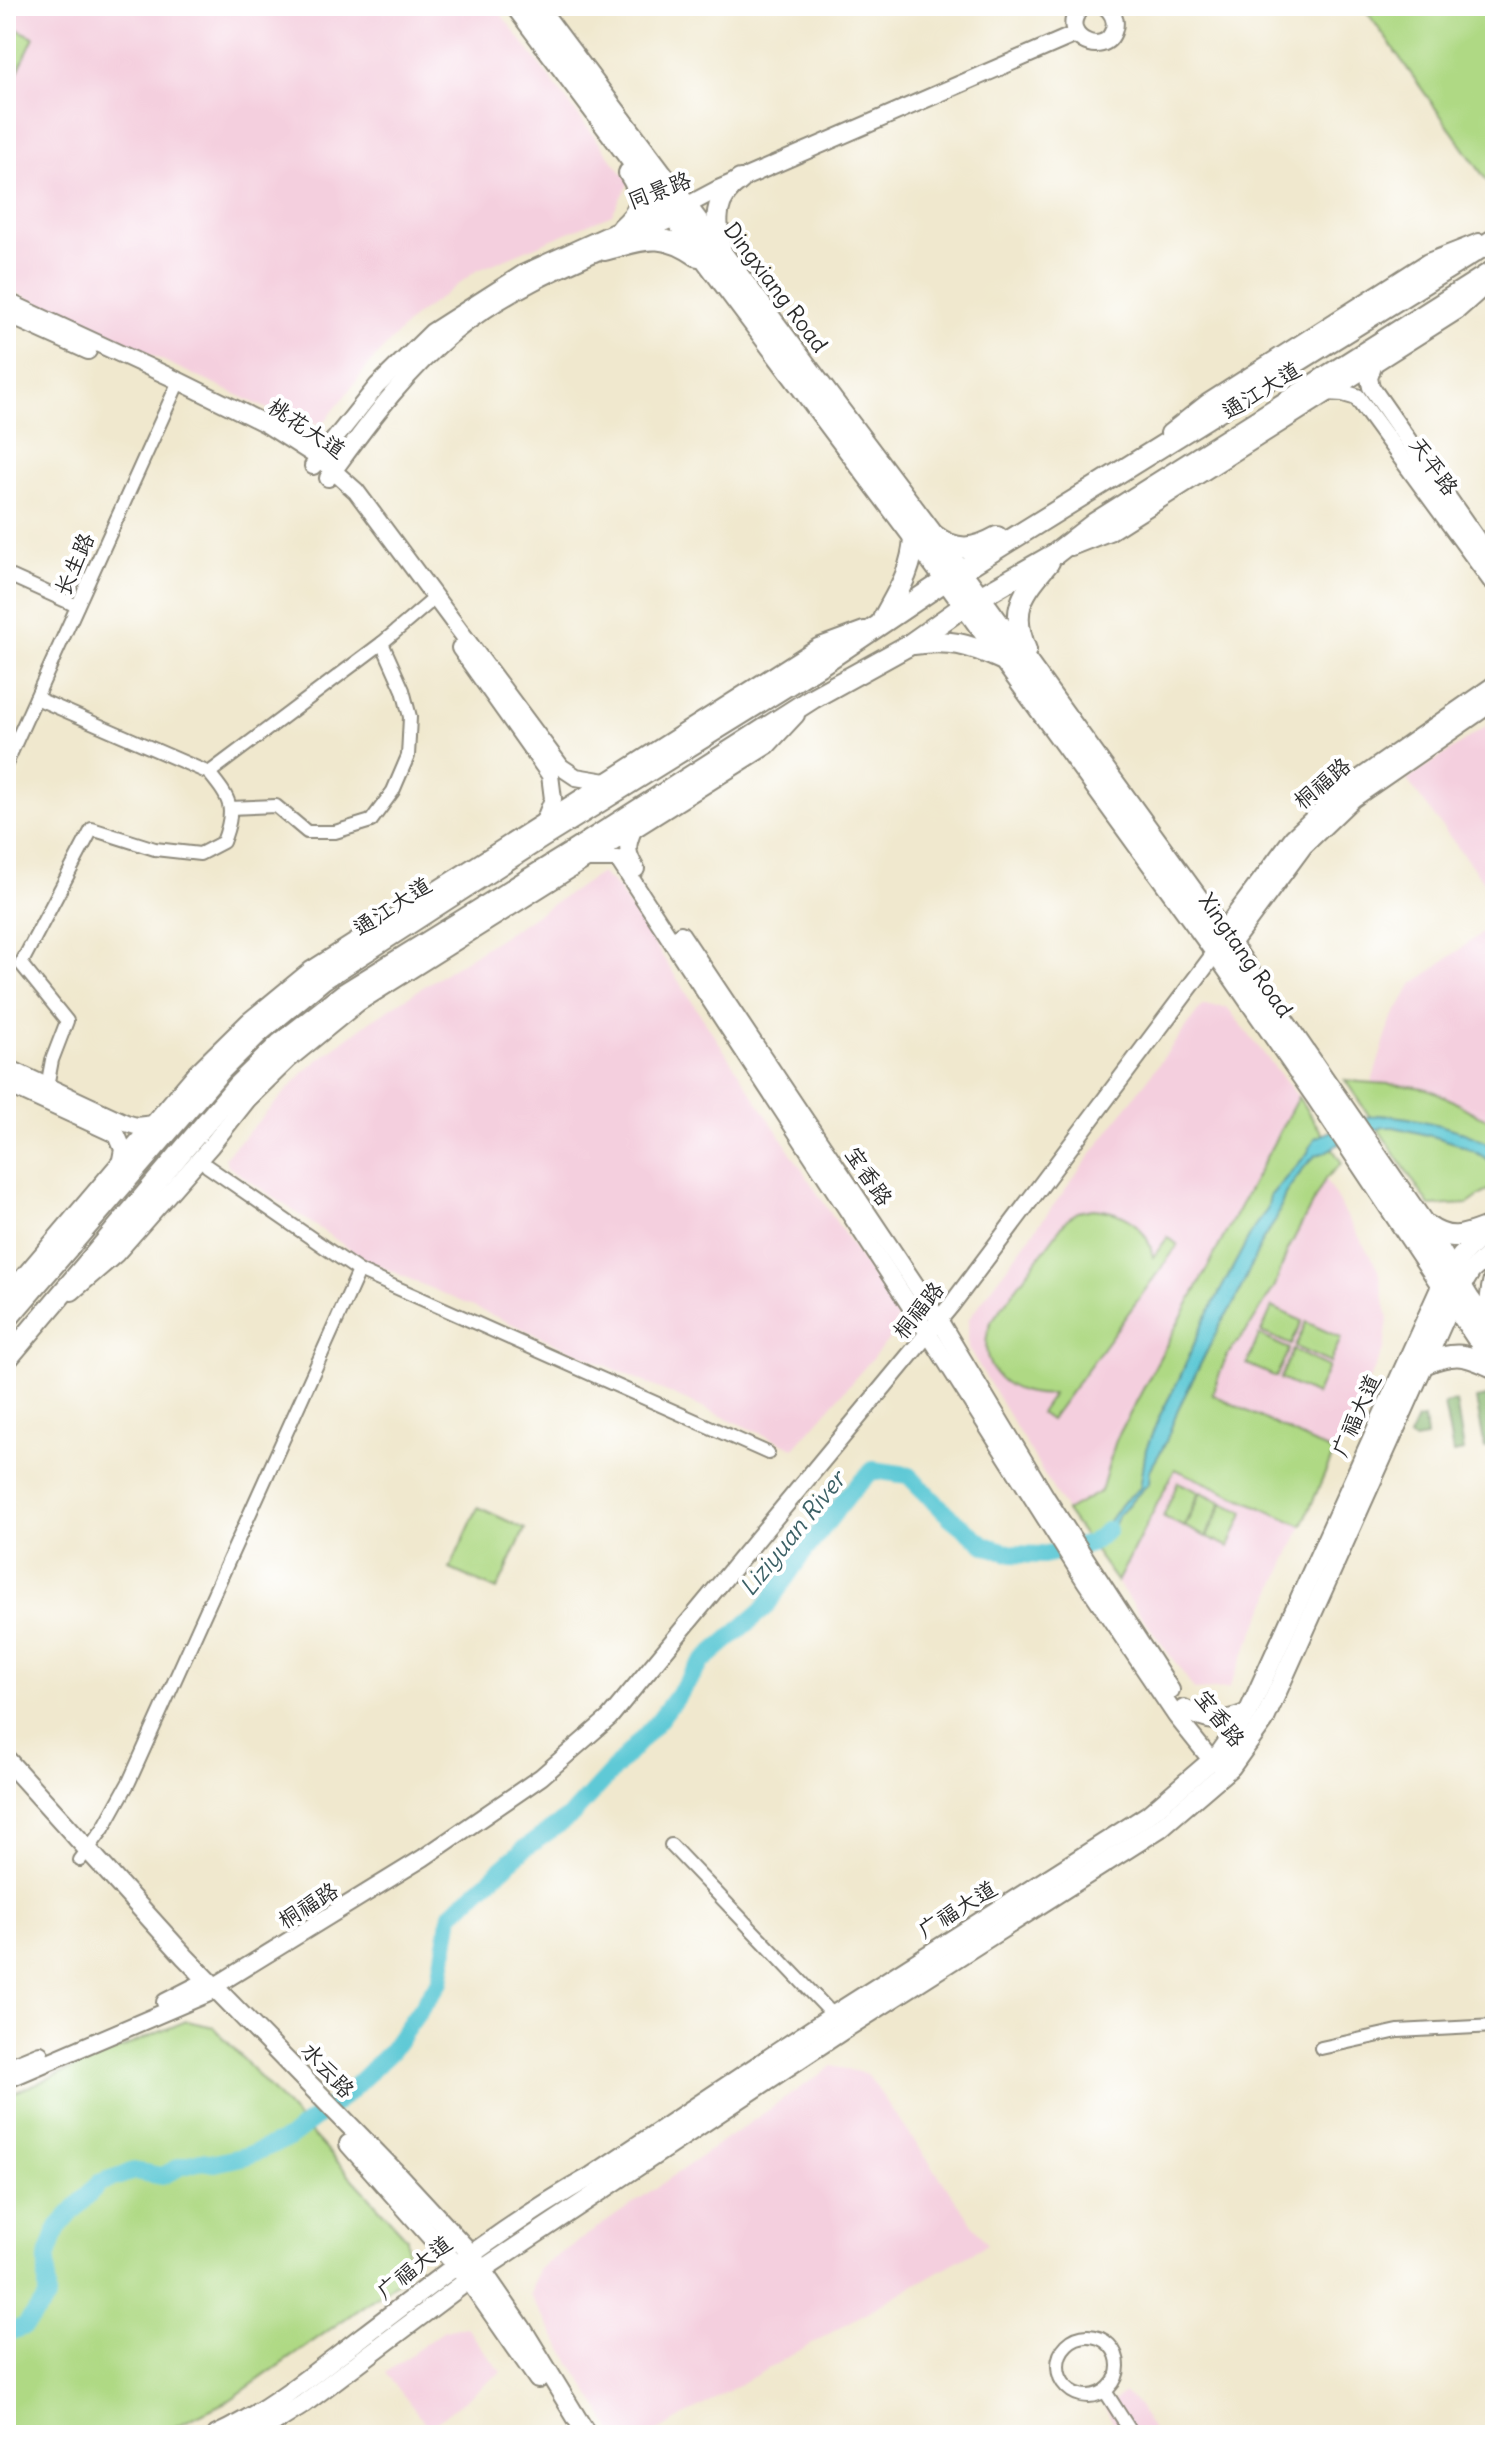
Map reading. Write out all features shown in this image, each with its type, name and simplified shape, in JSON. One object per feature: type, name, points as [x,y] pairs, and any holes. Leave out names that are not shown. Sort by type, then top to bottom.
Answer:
[{"type":"main road","name":"Dingxiang Road","points":[[516,6],[609,130],[715,258],[952,576]]},
{"type":"main road","name":"Dingxiang Road","points":[[536,6],[676,210]]},
{"type":"main road","points":[[609,130],[620,160],[640,194],[635,215],[622,228]]},
{"type":"main road","points":[[604,250],[650,238],[663,238],[715,258],[718,208],[728,189],[740,180]]},
{"type":"main road","name":"通江大道","points":[[6,1320],[221,1070],[259,1032],[323,979],[823,663],[952,576],[1495,237]]},
{"type":"main road","name":"通江大道","points":[[6,1360],[237,1086],[280,1044],[344,994],[813,698],[909,645],[971,601],[1055,554],[1095,523],[1495,270]]},
{"type":"main road","points":[[880,623],[910,567],[921,535],[948,546],[969,548],[1062,508]]},
{"type":"main road","points":[[1036,676],[1020,636],[1017,619],[1026,591],[1055,554]]},
{"type":"main road","name":"Xingtang Road","points":[[952,576],[1036,676],[1223,943],[1452,1285],[1495,1334]]},
{"type":"main road","name":"Xingtang Road","points":[[971,601],[1003,660],[1223,943]]},
{"type":"main road","points":[[909,645],[938,640],[959,642],[1003,660]]},
{"type":"main road","name":"Xingtang Road","points":[[1368,1159],[1423,1223],[1495,1366]]},
{"type":"main road","points":[[92,1219],[114,1172]]},
{"type":"main road","points":[[1423,1223],[1442,1237],[1461,1237],[1494,1224]]},
{"type":"main road","name":"广福大道","points":[[254,2435],[302,2405],[476,2275],[840,2022],[1148,1815],[1221,1760],[1264,1721],[1426,1363],[1466,1250],[1494,1224]]},
{"type":"main road","name":"广福大道","points":[[1221,1760],[1248,1713],[1452,1285],[1495,1249]]},
{"type":"main road","points":[[1495,1276],[1490,1312],[1495,1334]]},
{"type":"main road","points":[[1426,1363],[1456,1354],[1495,1366]]},
{"type":"main road","points":[[1184,1709],[1216,1722],[1248,1713]]},
{"type":"main road","name":"水云路","points":[[6,1759],[84,1856]]},
{"type":"main road","name":"水云路","points":[[6,1776],[185,1957],[207,1989],[286,2068],[463,2259],[587,2435]]},
{"type":"main road","name":"广福大道","points":[[217,2435],[293,2390],[463,2259],[551,2199],[840,2022]]},
{"type":"main road","name":"水云路","points":[[476,2275],[574,2435]]},
{"type":"street","points":[[1083,6],[1073,21],[1076,34],[1094,44],[1107,40],[1114,28],[1109,7]]},
{"type":"street","name":"同景路","points":[[316,462],[377,386],[432,332],[524,273],[622,228],[676,210],[1076,34]]},
{"type":"street","points":[[330,475],[399,385],[453,333],[503,299],[604,250],[676,210]]},
{"type":"street","name":"通江大道","points":[[1055,554],[1109,532],[1457,311],[1495,277]]},
{"type":"street","name":"桃花大道","points":[[6,301],[176,386],[316,462],[432,600],[555,771]]},
{"type":"street","name":"桃花大道","points":[[6,314],[176,386]]},
{"type":"street","name":"天平路","points":[[1375,361],[1369,378],[1371,387],[1495,565]]},
{"type":"street","name":"长生路","points":[[6,764],[176,386]]},
{"type":"street","name":"天平路","points":[[1326,392],[1357,397],[1495,586]]},
{"type":"street","points":[[6,574],[77,606]]},
{"type":"street","points":[[209,773],[382,643],[432,600]]},
{"type":"street","name":"通江大道","points":[[6,1297],[196,1073],[249,1021],[311,970],[818,647],[880,623]]},
{"type":"street","points":[[230,808],[276,806],[307,832],[335,832],[371,821],[393,791],[408,756],[410,717],[403,690],[382,643]]},
{"type":"street","name":"桐福路","points":[[1223,943],[1293,837],[1344,789],[1495,684]]},
{"type":"street","points":[[36,698],[209,773],[229,797],[232,818],[223,842],[200,854],[155,849],[92,829],[21,964],[67,1021],[52,1060],[46,1094]]},
{"type":"street","name":"通江大道","points":[[47,1314],[116,1254],[248,1099],[288,1060],[358,1003],[768,745],[813,698]]},
{"type":"street","name":"桐福路","points":[[207,1989],[423,1858],[575,1750],[639,1684],[934,1327],[1223,943],[1304,846],[1353,799],[1495,701]]},
{"type":"street","points":[[545,819],[553,799],[555,771],[606,782]]},
{"type":"street","points":[[585,859],[622,856],[634,828]]},
{"type":"street","name":"宝香路","points":[[622,856],[934,1327],[1176,1716],[1221,1760]]},
{"type":"street","points":[[6,1067],[46,1094],[122,1129],[154,1124]]},
{"type":"street","points":[[6,1084],[46,1094]]},
{"type":"street","points":[[114,1172],[123,1149],[122,1129]]},
{"type":"street","points":[[207,1166],[210,1147]]},
{"type":"street","points":[[182,1178],[207,1166]]},
{"type":"street","points":[[207,1166],[359,1271],[768,1453]]},
{"type":"street","points":[[84,1856],[129,1782],[359,1271]]},
{"type":"street","name":"宝香路","points":[[1090,1577],[1221,1760]]},
{"type":"street","points":[[671,1845],[840,2022]]},
{"type":"street","points":[[6,2068],[175,1998],[207,1989]]},
{"type":"street","points":[[6,2080],[207,1989]]},
{"type":"street","points":[[1321,2048],[1398,2031],[1495,2026]]},
{"type":"street","points":[[1095,2337],[1112,2348],[1118,2366],[1117,2376],[1105,2391],[1086,2396],[1068,2388],[1062,2381],[1058,2362],[1067,2344],[1076,2339],[1095,2337]]},
{"type":"street","points":[[1105,2391],[1133,2435]]},
{"type":"shaded area","points":[[6,6],[495,6],[629,182],[612,214],[476,271],[413,318],[372,361],[324,423],[298,423],[6,288]]},
{"type":"shaded area","points":[[1495,720],[1495,897],[1407,780]]},
{"type":"shaded area","points":[[601,873],[617,887],[898,1316],[891,1337],[794,1448],[364,1259],[228,1166],[225,1157],[308,1068],[370,1021]]},
{"type":"shaded area","points":[[1495,923],[1495,1121],[1480,1118],[1445,1096],[1371,1085],[1391,1021],[1412,985]]},
{"type":"shaded area","points":[[1202,1006],[1227,1007],[1298,1097],[1116,1440],[1101,1491],[1066,1511],[968,1347],[968,1320]]},
{"type":"shaded area","points":[[1325,1179],[1378,1269],[1388,1319],[1384,1349],[1334,1453],[1212,1395],[1227,1355],[1249,1328],[1275,1286],[1287,1252]]},
{"type":"shaded area","points":[[1175,1469],[1302,1526],[1229,1688],[1195,1690],[1117,1582]]},
{"type":"shaded area","points":[[832,2066],[867,2074],[987,2244],[651,2435],[615,2435],[530,2295],[538,2269]]},
{"type":"shaded area","points":[[466,2327],[501,2372],[429,2428],[386,2373],[444,2330]]},
{"type":"shaded area","points":[[1125,2393],[1135,2401],[1156,2435],[1120,2435],[1105,2407]]},
{"type":"green space","points":[[1363,6],[1495,6],[1495,192]]},
{"type":"green space","points":[[6,24],[34,37],[6,97]]},
{"type":"green space","points":[[1345,1080],[1427,1089],[1495,1121],[1495,1185],[1468,1204],[1430,1206]]},
{"type":"green space","points":[[1298,1097],[1342,1163],[1325,1179],[1287,1252],[1275,1286],[1249,1328],[1227,1355],[1212,1394],[1334,1453],[1302,1526],[1175,1469],[1117,1582],[1066,1511],[1101,1491],[1116,1440]]},
{"type":"green space","points":[[1093,1209],[1115,1213],[1140,1228],[1153,1257],[1168,1237],[1178,1245],[1050,1420],[1040,1413],[1053,1394],[1022,1391],[998,1377],[987,1354],[987,1339],[991,1322],[1067,1219],[1078,1212]]},
{"type":"green space","points":[[1272,1307],[1302,1321],[1291,1345],[1261,1332]]},
{"type":"green space","points":[[1306,1322],[1341,1338],[1330,1363],[1295,1347]]},
{"type":"green space","points":[[1259,1335],[1289,1349],[1276,1377],[1247,1364]]},
{"type":"green space","points":[[1293,1350],[1328,1367],[1316,1395],[1280,1379]]},
{"type":"green space","points":[[1488,1397],[1495,1446],[1485,1448],[1476,1399]]},
{"type":"green space","points":[[1456,1402],[1464,1451],[1453,1453],[1444,1404]]},
{"type":"green space","points":[[1424,1419],[1426,1438],[1414,1440],[1409,1437],[1417,1420]]},
{"type":"green space","points":[[1178,1482],[1199,1492],[1184,1527],[1163,1517]]},
{"type":"green space","points":[[1201,1492],[1222,1502],[1206,1537],[1185,1527]]},
{"type":"green space","points":[[1223,1503],[1244,1512],[1229,1547],[1207,1537]]},
{"type":"green space","points":[[478,1507],[525,1529],[497,1590],[450,1569]]},
{"type":"green space","points":[[186,2021],[214,2027],[407,2238],[407,2275],[230,2400],[158,2435],[6,2435],[6,2096]]},
{"type":"water","points":[[1378,1115],[1422,1121],[1469,1135],[1495,1148],[1495,1165],[1460,1145],[1394,1127],[1384,1127],[1350,1138],[1316,1155],[1285,1194],[1276,1220],[1263,1239],[1234,1304],[1222,1321],[1178,1409],[1165,1444],[1150,1470],[1149,1483],[1119,1514],[1112,1531],[1093,1548],[1086,1538],[1092,1538],[1102,1531],[1121,1504],[1140,1488],[1146,1449],[1159,1417],[1203,1323],[1256,1224],[1267,1210],[1270,1196],[1307,1154],[1315,1138],[1359,1119]]},
{"type":"waterway","name":"Liziyuan River","points":[[6,2333],[25,2326],[47,2299],[47,2258],[58,2227],[99,2183],[134,2171],[162,2176],[201,2161],[215,2163],[246,2156],[289,2138],[349,2092],[391,2051],[440,1981],[451,1914],[525,1848],[572,1815],[659,1720],[703,1661],[765,1608],[849,1494],[873,1470],[908,1475],[950,1517],[985,1545],[1012,1554],[1043,1555],[1090,1544],[1108,1530]]}]
